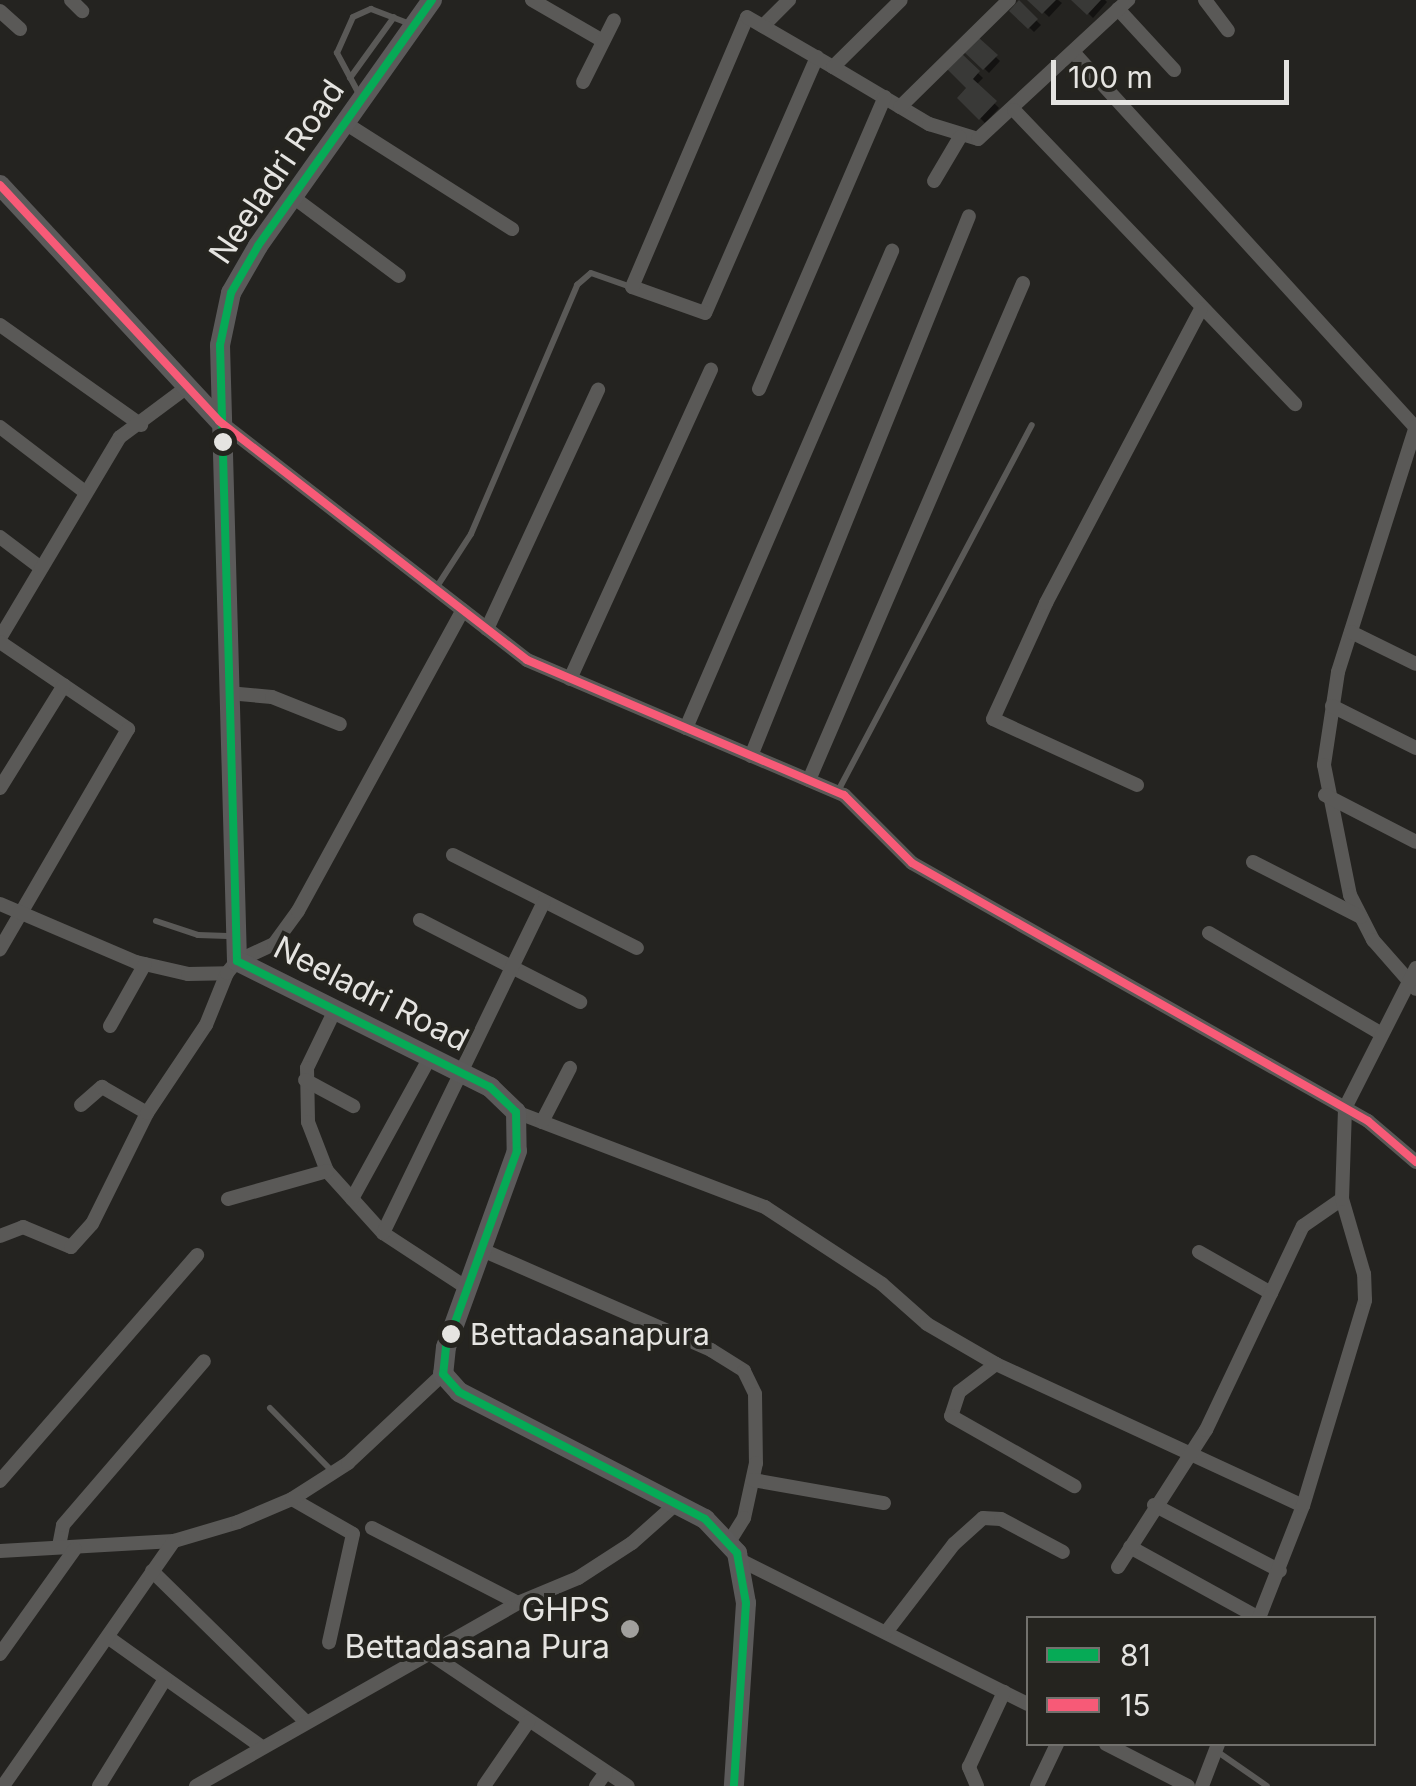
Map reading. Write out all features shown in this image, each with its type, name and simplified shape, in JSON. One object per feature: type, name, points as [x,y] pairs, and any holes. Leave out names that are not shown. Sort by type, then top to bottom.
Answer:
[{"type":"main road","name":"Neeladri Road","points":[[432,0],[404,21],[362,100],[293,196],[231,293],[220,344],[218,420],[236,936],[232,967],[335,1010],[490,1087],[516,1112]]},
{"type":"main road","points":[[0,184],[218,420]]},
{"type":"main road","points":[[516,1112],[517,1151],[480,1250],[444,1374],[459,1392],[706,1519],[734,1551],[746,1603],[729,1782]]},
{"type":"street","points":[[532,0],[603,41]]},
{"type":"street","points":[[763,26],[789,0]]},
{"type":"street","points":[[833,66],[901,0]]},
{"type":"street","points":[[900,106],[1009,0]]},
{"type":"street","points":[[1205,0],[1228,30]]},
{"type":"street","points":[[817,58],[705,313],[632,287],[747,17],[833,66],[884,98],[960,137],[978,139],[1014,110],[1123,5],[1174,70]]},
{"type":"street","points":[[0,10],[20,29]]},
{"type":"street","points":[[583,82],[614,20]]},
{"type":"street","points":[[1074,54],[1416,427],[1332,706],[1325,795],[1342,868],[1361,917],[1412,986]]},
{"type":"street","points":[[759,389],[884,98]]},
{"type":"street","points":[[1014,110],[1295,404]]},
{"type":"street","points":[[345,123],[512,229]]},
{"type":"street","points":[[934,181],[960,137]]},
{"type":"street","points":[[293,196],[399,276]]},
{"type":"street","points":[[751,756],[969,216]]},
{"type":"street","points":[[686,728],[892,252]]},
{"type":"street","points":[[809,780],[1023,283]]},
{"type":"street","points":[[1137,786],[993,719],[1046,602],[1201,309]]},
{"type":"street","points":[[0,325],[141,426]]},
{"type":"street","points":[[570,678],[712,370]]},
{"type":"street","points":[[0,949],[24,916],[128,729],[0,640],[120,437],[141,426],[188,387]]},
{"type":"street","points":[[487,629],[598,390]]},
{"type":"street","points":[[218,420],[527,660],[838,792],[912,863],[1345,1108],[1416,1162]]},
{"type":"street","points":[[0,427],[85,492]]},
{"type":"street","points":[[0,538],[41,568]]},
{"type":"street","points":[[0,904],[145,964],[188,974],[232,967],[274,944],[298,912],[463,610]]},
{"type":"street","points":[[1352,632],[1416,664]]},
{"type":"street","points":[[0,788],[64,685]]},
{"type":"street","points":[[228,693],[272,697],[340,724]]},
{"type":"street","points":[[1332,706],[1416,748]]},
{"type":"street","points":[[1325,795],[1416,842]]},
{"type":"street","points":[[453,855],[636,948]]},
{"type":"street","points":[[1253,862],[1361,917]]},
{"type":"street","points":[[383,1233],[544,902]]},
{"type":"street","points":[[420,920],[580,1002]]},
{"type":"street","points":[[1209,933],[1382,1034]]},
{"type":"street","points":[[110,1026],[145,964]]},
{"type":"street","points":[[0,1236],[23,1227],[71,1247],[110,1193],[147,1113],[206,1025],[232,967]]},
{"type":"street","points":[[1260,1616],[1303,1506],[1364,1300],[1364,1274],[1342,1200],[1345,1108],[1382,1034],[1412,986],[1416,968]]},
{"type":"street","points":[[335,1010],[305,1080],[308,1122],[327,1172],[383,1233],[468,1288]]},
{"type":"street","points":[[352,1199],[430,1057]]},
{"type":"street","points":[[542,1122],[570,1068]]},
{"type":"street","points":[[305,1080],[353,1106]]},
{"type":"street","points":[[81,1105],[102,1087],[147,1113]]},
{"type":"street","points":[[516,1112],[765,1207],[882,1284],[927,1324],[996,1364],[1303,1506]]},
{"type":"street","points":[[228,1199],[327,1172]]},
{"type":"street","points":[[1118,1567],[1186,1452],[1206,1430],[1308,1218],[1342,1200]]},
{"type":"street","points":[[480,1250],[710,1350],[744,1371],[754,1394],[753,1480],[734,1551],[1026,1703]]},
{"type":"street","points":[[1199,1252],[1271,1293]]},
{"type":"street","points":[[0,1481],[197,1255]]},
{"type":"street","points":[[59,1546],[63,1525],[204,1361]]},
{"type":"street","points":[[996,1364],[959,1392],[951,1416],[1074,1486]]},
{"type":"street","points":[[0,1551],[174,1541],[292,1500],[333,1473],[444,1374]]},
{"type":"street","points":[[753,1480],[884,1503]]},
{"type":"street","points":[[292,1500],[353,1534],[329,1642]]},
{"type":"street","points":[[196,1786],[518,1603],[578,1578],[632,1543],[676,1504]]},
{"type":"street","points":[[1154,1505],[1280,1571]]},
{"type":"street","points":[[887,1631],[954,1544],[983,1518],[1000,1519],[1063,1552]]},
{"type":"street","points":[[372,1528],[518,1603]]},
{"type":"street","points":[[2,1786],[174,1541]]},
{"type":"street","points":[[1130,1547],[1255,1616]]},
{"type":"street","points":[[0,1654],[75,1548]]},
{"type":"street","points":[[152,1572],[306,1722]]},
{"type":"street","points":[[109,1638],[262,1747]]},
{"type":"street","points":[[429,1653],[628,1786]]},
{"type":"street","points":[[99,1786],[165,1679]]},
{"type":"street","points":[[977,1786],[969,1767],[1004,1692]]},
{"type":"street","points":[[484,1786],[528,1722]]},
{"type":"street","points":[[1036,1786],[1057,1746]]},
{"type":"street","points":[[1110,1746],[1188,1786]]},
{"type":"street","points":[[1202,1786],[1216,1747]]},
{"type":"street","points":[[596,1786],[606,1772]]},
{"type":"lane","points":[[350,80],[404,21],[372,9],[353,17],[337,53],[350,80],[362,100]]},
{"type":"lane","points":[[436,590],[472,534],[577,285],[591,273],[632,287]]},
{"type":"lane","points":[[838,792],[1032,425]]},
{"type":"lane","points":[[156,921],[198,935],[236,936]]},
{"type":"lane","points":[[270,1408],[333,1473]]},
{"type":"lane","points":[[1216,1747],[1268,1786]]},
{"type":"building","points":[[1019,0],[1038,19],[1028,29],[1009,11]]},
{"type":"building","points":[[1027,0],[1056,0],[1042,14]]},
{"type":"building","points":[[1071,0],[1101,0],[1087,15]]},
{"type":"building","points":[[978,37],[998,55],[983,70],[964,52]]},
{"type":"building","points":[[961,53],[980,71],[973,79],[997,101],[979,120],[957,98],[966,88],[947,69]]},
{"type":"transit line","name":"81","points":[[432,0],[258,246],[231,293],[220,345],[237,961],[490,1087],[516,1112],[517,1151],[446,1347],[443,1374],[459,1392],[705,1519],[737,1553],[746,1603],[734,1786]]},
{"type":"transit line","name":"15","points":[[0,185],[219,421],[527,660],[844,795],[912,863],[1368,1121],[1416,1162]]},
{"type":"place","name":"Bettadasanapura","points":[[451,1334]]},
{"type":"place","name":"GHPS Bettadasana Pura","points":[[630,1629]]}]
